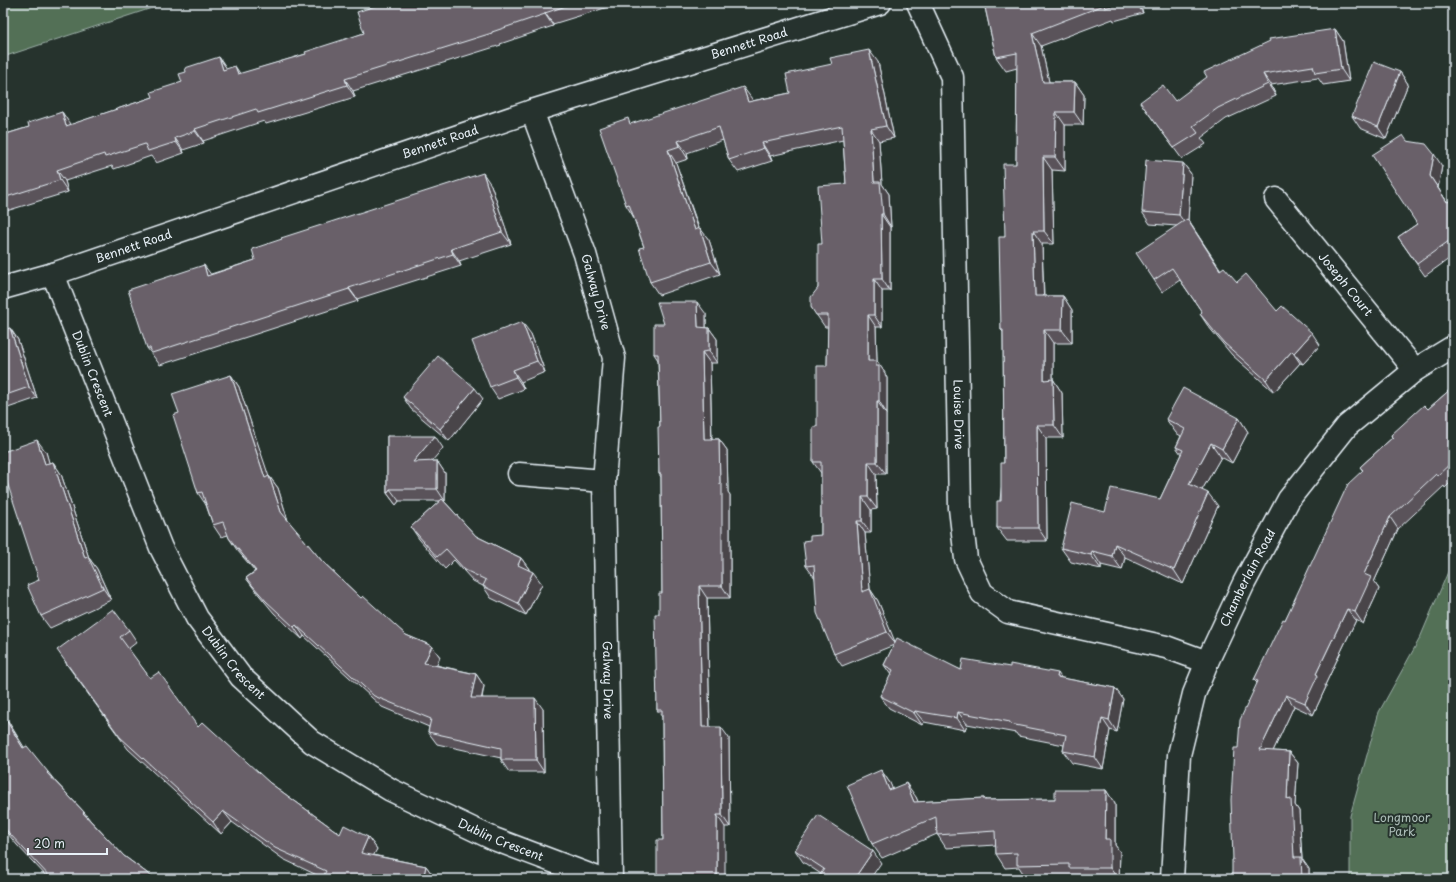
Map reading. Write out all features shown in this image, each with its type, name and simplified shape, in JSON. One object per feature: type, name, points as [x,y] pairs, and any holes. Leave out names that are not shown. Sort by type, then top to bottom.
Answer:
[{"type":"street","name":"Bennett Road","points":[[3,288],[53,274],[532,111],[880,3]]},
{"type":"street","name":"Louise Drive","points":[[918,3],[952,77],[960,508],[966,559],[982,593],[1008,612],[1166,647],[1206,662]]},
{"type":"street","name":"Galway Drive","points":[[532,111],[586,254],[614,358],[604,481],[611,879]]},
{"type":"street","name":"Joseph Court","points":[[1276,199],[1415,370]]},
{"type":"street","name":"Dublin Crescent","points":[[53,274],[161,548],[197,618],[241,677],[312,742],[391,790],[494,839],[600,879]]},
{"type":"street","name":"Chamberlain Road","points":[[1172,879],[1179,755],[1194,694],[1206,662],[1244,583],[1289,499],[1347,426],[1415,370],[1453,347]]},
{"type":"street","points":[[519,474],[604,481]]},
{"type":"green space","points":[[3,3],[167,3],[3,57]]},
{"type":"green space","name":"Longmoor Park","points":[[1453,560],[1453,879],[1350,879],[1350,816],[1379,712],[1420,638]]},
{"type":"building","points":[[384,3],[575,3],[492,33],[345,79],[347,85],[258,113],[256,109],[195,129],[195,131],[175,138],[176,142],[148,151],[145,144],[105,157],[104,154],[57,170],[60,180],[3,198],[3,135],[29,127],[28,123],[62,112],[66,126],[153,97],[151,92],[182,82],[179,74],[186,72],[185,68],[219,57],[223,70],[235,66],[238,74],[306,54],[305,52],[364,33],[357,12]]},
{"type":"building","points":[[984,3],[1122,3],[1105,8],[1104,5],[1032,33],[1043,82],[1075,82],[1074,112],[1056,112],[1055,157],[1043,157],[1044,231],[1033,231],[1035,296],[1063,296],[1062,330],[1044,330],[1044,380],[1053,379],[1054,425],[1037,425],[1038,528],[997,528],[997,501],[1001,501],[1001,463],[1004,463],[1003,330],[1001,330],[999,237],[1005,237],[1003,164],[1016,164],[1017,53],[996,57]]},
{"type":"building","points":[[1335,29],[1341,69],[1315,73],[1313,66],[1263,74],[1268,84],[1218,108],[1193,126],[1198,133],[1174,148],[1140,102],[1163,85],[1175,101],[1207,77],[1204,72],[1270,41],[1269,39]]},
{"type":"building","points":[[869,50],[886,126],[871,129],[874,182],[880,182],[883,214],[881,214],[882,279],[874,279],[874,315],[868,315],[868,361],[876,361],[876,366],[879,366],[879,401],[877,401],[877,462],[868,462],[868,497],[862,497],[862,521],[857,521],[862,592],[870,589],[887,632],[834,654],[817,613],[814,565],[806,566],[803,541],[810,540],[810,536],[821,535],[821,462],[813,462],[813,427],[817,427],[817,366],[827,366],[828,315],[816,315],[811,307],[811,297],[818,288],[818,244],[822,244],[818,186],[846,184],[842,126],[762,143],[764,148],[729,160],[719,127],[678,141],[680,146],[668,150],[695,230],[700,228],[711,262],[650,282],[639,248],[644,247],[629,204],[626,205],[599,128],[628,118],[630,124],[743,87],[748,102],[790,93],[786,74],[832,64],[830,58]]},
{"type":"building","points":[[1374,62],[1400,72],[1378,127],[1352,116]]},
{"type":"building","points":[[1403,135],[1407,141],[1426,144],[1434,154],[1430,176],[1447,202],[1449,201],[1453,206],[1453,238],[1417,264],[1398,237],[1417,224],[1372,155]]},
{"type":"building","points":[[1146,160],[1183,163],[1179,215],[1142,212]]},
{"type":"building","points":[[483,173],[502,232],[451,249],[453,254],[349,289],[152,353],[150,348],[147,348],[128,290],[204,265],[207,276],[255,260],[252,249],[282,239],[281,238]]},
{"type":"building","points":[[1187,219],[1220,270],[1224,267],[1237,282],[1246,274],[1277,311],[1282,306],[1312,333],[1294,353],[1292,351],[1266,380],[1224,343],[1200,314],[1202,312],[1172,268],[1154,280],[1136,253]]},
{"type":"building","points":[[657,302],[697,302],[698,327],[709,328],[709,351],[702,352],[704,439],[719,439],[720,484],[722,484],[722,586],[699,586],[702,727],[721,727],[722,815],[717,815],[717,879],[657,879],[657,840],[663,840],[662,710],[657,710],[655,614],[659,614],[659,593],[662,593],[661,474],[659,474],[658,427],[660,427],[658,354],[654,354],[654,324],[664,324]]},
{"type":"building","points":[[522,322],[537,361],[513,370],[516,377],[490,387],[472,341]]},
{"type":"building","points":[[10,328],[29,387],[3,396],[3,330]]},
{"type":"building","points":[[438,356],[475,388],[440,429],[403,397]]},
{"type":"building","points":[[231,375],[265,478],[269,476],[281,512],[322,561],[361,598],[363,596],[406,635],[432,646],[424,663],[476,674],[471,698],[535,698],[536,760],[501,760],[501,748],[428,732],[431,719],[374,696],[296,625],[294,627],[266,601],[246,578],[256,571],[229,538],[223,522],[213,525],[202,492],[198,493],[173,415],[179,413],[172,394]]},
{"type":"building","points":[[1453,387],[1453,461],[1437,476],[1436,474],[1390,517],[1364,574],[1371,577],[1355,612],[1347,609],[1316,674],[1318,675],[1305,703],[1286,695],[1260,750],[1289,752],[1287,800],[1291,799],[1294,857],[1301,857],[1302,879],[1232,879],[1233,860],[1231,800],[1234,748],[1238,748],[1240,720],[1258,681],[1254,680],[1283,619],[1285,620],[1348,484],[1363,470],[1360,467],[1393,437],[1391,435],[1424,405],[1428,409]]},
{"type":"building","points":[[1183,388],[1239,418],[1222,449],[1211,443],[1189,484],[1208,493],[1174,570],[1115,544],[1112,556],[1092,551],[1091,555],[1061,548],[1072,503],[1105,512],[1111,488],[1160,499],[1183,450],[1176,447],[1185,429],[1166,419]]},
{"type":"building","points":[[387,436],[435,436],[413,462],[437,461],[437,489],[390,489],[387,493]]},
{"type":"building","points":[[37,440],[45,464],[53,462],[85,558],[88,557],[103,588],[41,616],[27,585],[39,580],[3,470],[3,452]]},
{"type":"building","points":[[442,499],[476,536],[521,558],[518,565],[533,572],[518,603],[483,586],[486,580],[465,570],[446,549],[437,557],[411,527]]},
{"type":"building","points":[[113,609],[129,630],[120,637],[150,678],[159,672],[198,727],[203,722],[270,783],[340,834],[344,825],[368,837],[361,853],[426,866],[423,879],[322,879],[326,871],[275,848],[223,811],[213,822],[120,737],[57,650]]},
{"type":"building","points":[[897,638],[961,670],[963,659],[1010,667],[1010,664],[1058,673],[1057,677],[1115,688],[1109,720],[1102,718],[1095,757],[1063,751],[1066,735],[958,712],[957,718],[915,711],[914,713],[880,696],[893,670],[884,665]]},
{"type":"building","points":[[3,715],[23,748],[27,746],[48,772],[47,773],[84,812],[83,813],[124,856],[155,879],[52,879],[9,833],[3,826]]},
{"type":"building","points":[[881,770],[889,790],[906,783],[914,802],[984,798],[984,800],[1055,799],[1055,790],[1106,790],[1105,839],[1110,839],[1110,868],[1069,868],[1069,864],[1017,865],[1017,853],[996,854],[995,831],[937,835],[936,817],[872,844],[847,785]]},
{"type":"building","points":[[818,815],[873,851],[854,879],[817,879],[824,869],[795,850]]}]
